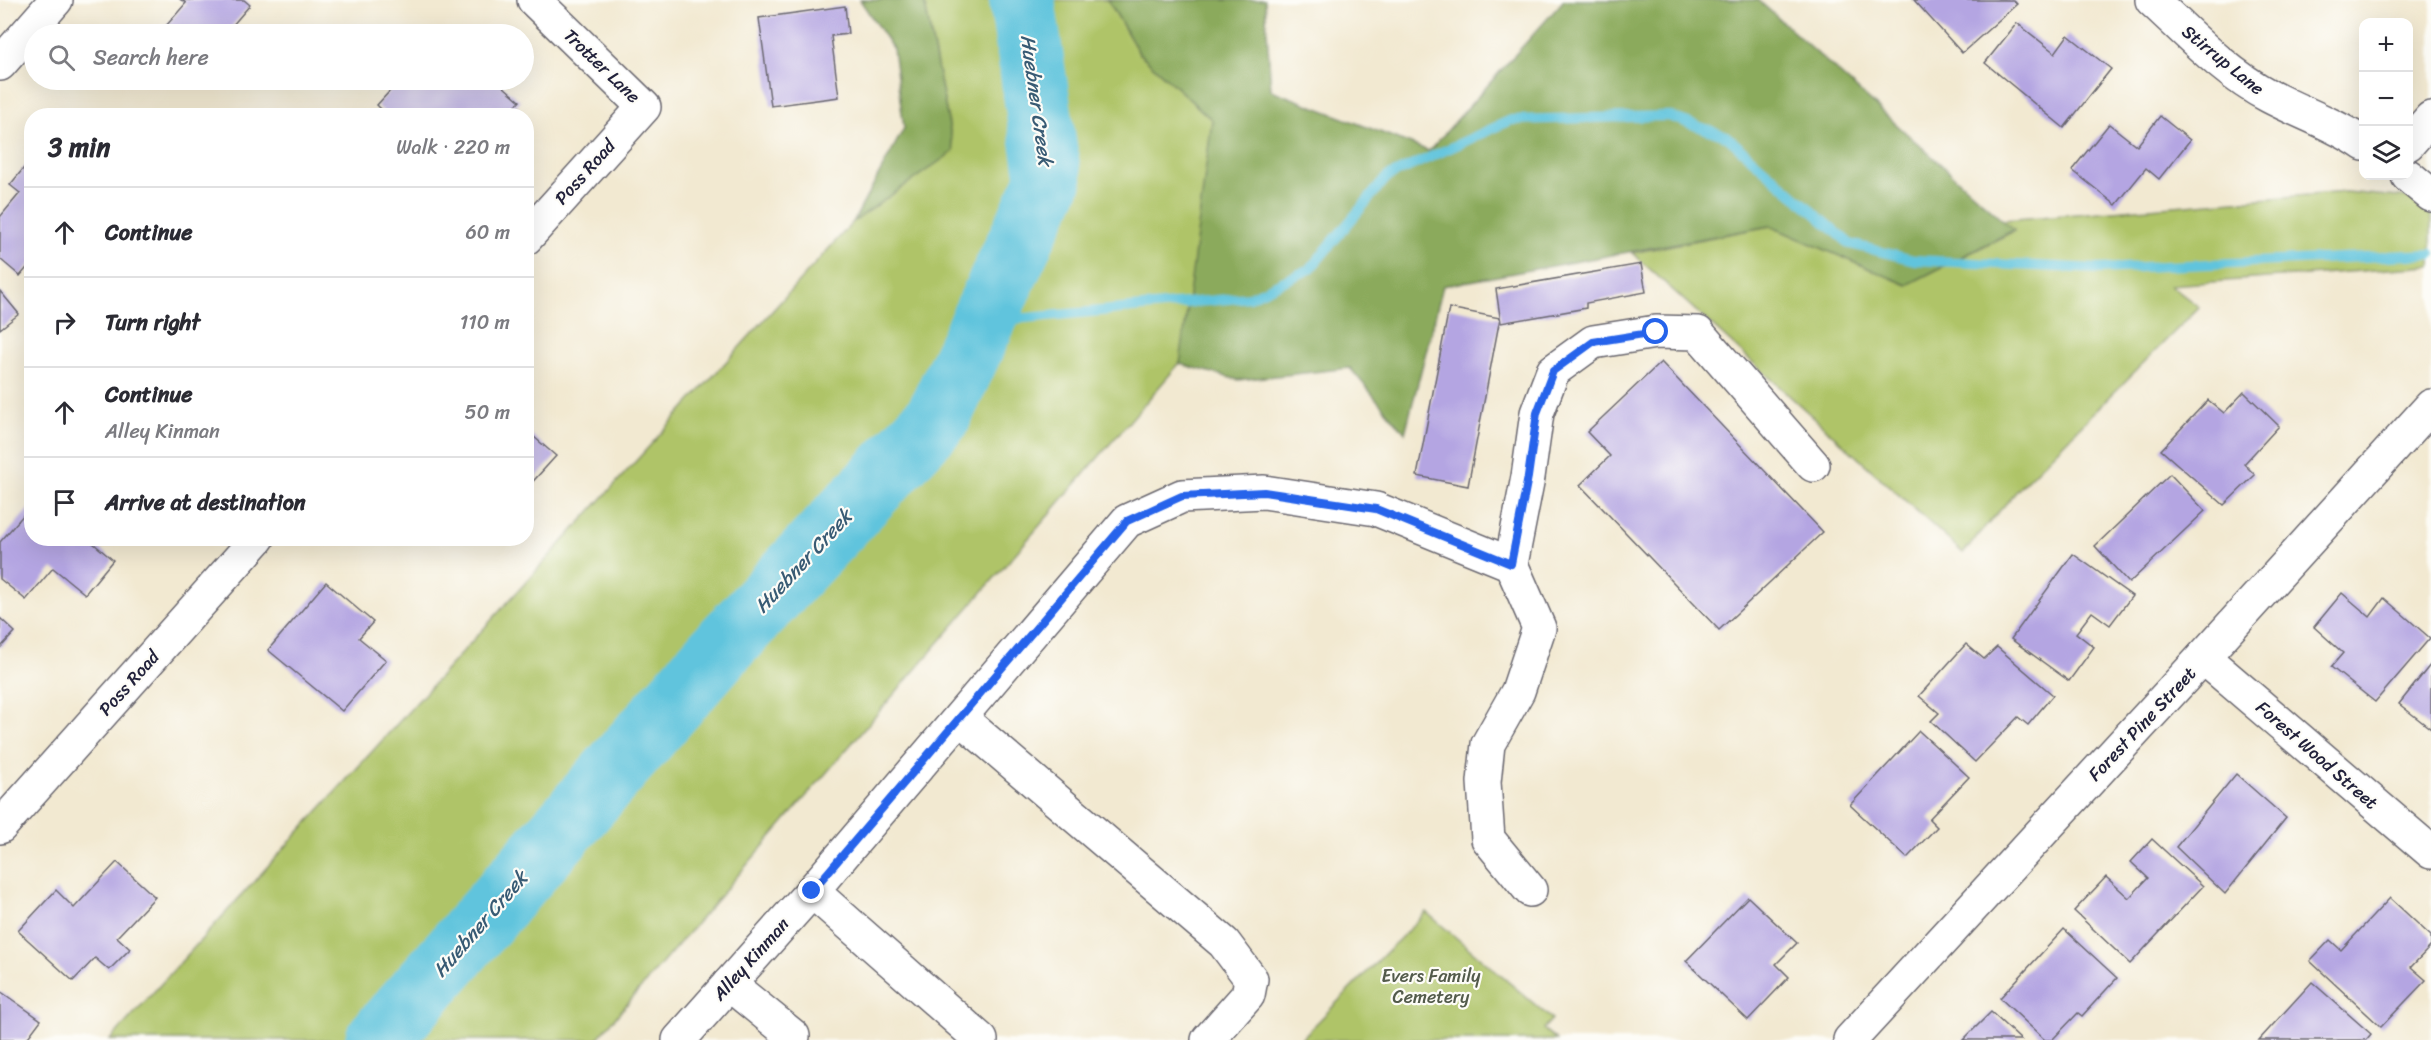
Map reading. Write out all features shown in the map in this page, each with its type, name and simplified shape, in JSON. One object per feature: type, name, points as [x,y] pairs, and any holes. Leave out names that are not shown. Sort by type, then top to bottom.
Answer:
[{"type":"street","points":[[35,24],[56,0]]},
{"type":"street","name":"Trotter Lane","points":[[534,0],[644,106]]},
{"type":"street","name":"Stirrup Lane","points":[[2152,0],[2220,62],[2268,96],[2338,127],[2359,141]]},
{"type":"street","points":[[0,64],[24,37]]},
{"type":"street","name":"Poss Road","points":[[534,229],[644,106]]},
{"type":"street","points":[[2413,139],[2431,118]]},
{"type":"street","points":[[2413,180],[2431,195]]},
{"type":"street","points":[[1530,890],[1488,839],[1484,782],[1488,744],[1518,691],[1539,628],[1511,564],[1528,477],[1537,413],[1553,371],[1593,342],[1656,332],[1698,333],[1813,465]]},
{"type":"street","name":"Forest Pine Street","points":[[1850,1040],[2203,657],[2431,405]]},
{"type":"street","name":"Alley Kinman","points":[[679,1040],[812,891],[1127,521],[1182,496],[1264,492],[1376,509],[1511,564]]},
{"type":"street","name":"Poss Road","points":[[0,827],[251,546]]},
{"type":"street","name":"Forest Wood Street","points":[[2203,657],[2431,852]]},
{"type":"street","points":[[961,718],[1224,943],[1251,979],[1248,995],[1208,1040]]},
{"type":"street","points":[[812,891],[981,1040]]},
{"type":"street","points":[[729,984],[793,1036],[790,1040]]},
{"type":"green space","points":[[860,0],[924,0],[954,151],[853,222],[904,128],[893,49]]},
{"type":"green space","points":[[924,0],[1108,0],[1139,53],[1212,120],[1185,357],[596,1040],[110,1040],[853,222],[954,151]]},
{"type":"green space","points":[[1108,0],[1265,0],[1271,90],[1429,151],[1564,0],[1758,0],[2014,230],[1907,285],[1770,226],[1443,286],[1405,433],[1350,368],[1238,380],[1180,364],[1212,120],[1139,53]]},
{"type":"green space","points":[[2346,192],[2431,200],[2431,266],[2170,285],[2199,307],[2022,485],[1963,553],[1632,253],[1770,226],[1907,285],[2014,231],[2002,220]]},
{"type":"green space","name":"Evers Family Cemetery","points":[[1426,912],[1552,1019],[1543,1029],[1557,1040],[1300,1040]]},
{"type":"building","points":[[181,0],[244,0],[250,5],[234,24],[168,24],[186,3]]},
{"type":"building","points":[[1914,0],[2013,0],[2017,4],[1962,53]]},
{"type":"building","points":[[845,6],[848,34],[831,36],[839,97],[771,106],[759,18]]},
{"type":"building","points":[[2017,23],[2055,53],[2068,35],[2111,69],[2064,128],[1985,63]]},
{"type":"building","points":[[391,90],[507,90],[520,101],[513,108],[380,108],[377,105]]},
{"type":"building","points":[[2160,116],[2190,140],[2159,179],[2146,168],[2116,205],[2072,170],[2109,124],[2137,146]]},
{"type":"building","points":[[24,168],[24,271],[20,276],[0,259],[0,217],[20,193],[10,185]]},
{"type":"building","points":[[1641,264],[1646,292],[1586,303],[1586,308],[1501,323],[1496,289]]},
{"type":"building","points":[[0,291],[19,314],[0,329]]},
{"type":"building","points":[[1449,308],[1500,318],[1468,486],[1417,476]]},
{"type":"building","points":[[1661,362],[1823,532],[1719,630],[1580,485],[1610,456],[1587,432]]},
{"type":"building","points":[[2244,392],[2279,426],[2244,464],[2255,475],[2224,505],[2161,450],[2208,400],[2224,413]]},
{"type":"building","points":[[534,437],[556,456],[534,480]]},
{"type":"building","points":[[2170,474],[2205,511],[2129,583],[2095,546]]},
{"type":"building","points":[[24,514],[24,546],[96,546],[113,560],[85,594],[53,568],[26,600],[0,579],[0,542]]},
{"type":"building","points":[[2073,554],[2132,596],[2110,625],[2092,612],[2076,633],[2094,647],[2069,681],[2011,639]]},
{"type":"building","points":[[326,582],[373,622],[359,638],[386,660],[342,711],[268,650]]},
{"type":"building","points":[[2342,593],[2370,617],[2384,598],[2430,638],[2375,702],[2331,667],[2343,653],[2314,627]]},
{"type":"building","points":[[0,618],[15,632],[0,648]]},
{"type":"building","points":[[1966,644],[1984,659],[1997,647],[2053,695],[2028,725],[2018,717],[1975,762],[1931,721],[1939,713],[1919,696]]},
{"type":"building","points":[[2431,664],[2431,729],[2399,704]]},
{"type":"building","points":[[1919,731],[1969,777],[1929,819],[1937,827],[1907,858],[1850,805]]},
{"type":"building","points":[[2236,774],[2286,818],[2225,894],[2176,847]]},
{"type":"building","points":[[2152,839],[2203,886],[2130,964],[2074,911],[2106,877],[2129,898],[2148,878],[2131,862]]},
{"type":"building","points":[[117,862],[155,897],[117,937],[130,949],[109,970],[95,958],[73,981],[18,931],[56,890],[74,908]]},
{"type":"building","points":[[1748,897],[1797,943],[1776,964],[1789,977],[1748,1020],[1686,961]]},
{"type":"building","points":[[2390,898],[2431,936],[2431,946],[2411,967],[2426,980],[2381,1027],[2310,961],[2330,940],[2341,950]]},
{"type":"building","points":[[2064,929],[2117,978],[2082,1016],[2078,1013],[2052,1040],[2045,1040],[2000,998]]},
{"type":"building","points":[[2312,982],[2371,1034],[2366,1040],[2259,1040]]},
{"type":"building","points":[[0,991],[41,1020],[26,1040],[0,1040]]},
{"type":"building","points":[[1991,1012],[2021,1040],[1963,1040]]},
{"type":"waterway","name":"Huebner Creek","points":[[378,1040],[719,651],[938,417],[1049,180],[1022,0]]},
{"type":"waterway","points":[[982,322],[1250,297],[1310,269],[1387,177],[1511,120],[1668,116],[1726,136],[1850,244],[1914,260],[2099,269],[2431,254]]},
{"type":"route","points":[[812,891],[1127,521],[1182,496],[1264,492],[1376,509],[1511,564],[1528,477],[1537,413],[1553,371],[1593,342],[1656,332]]}]
